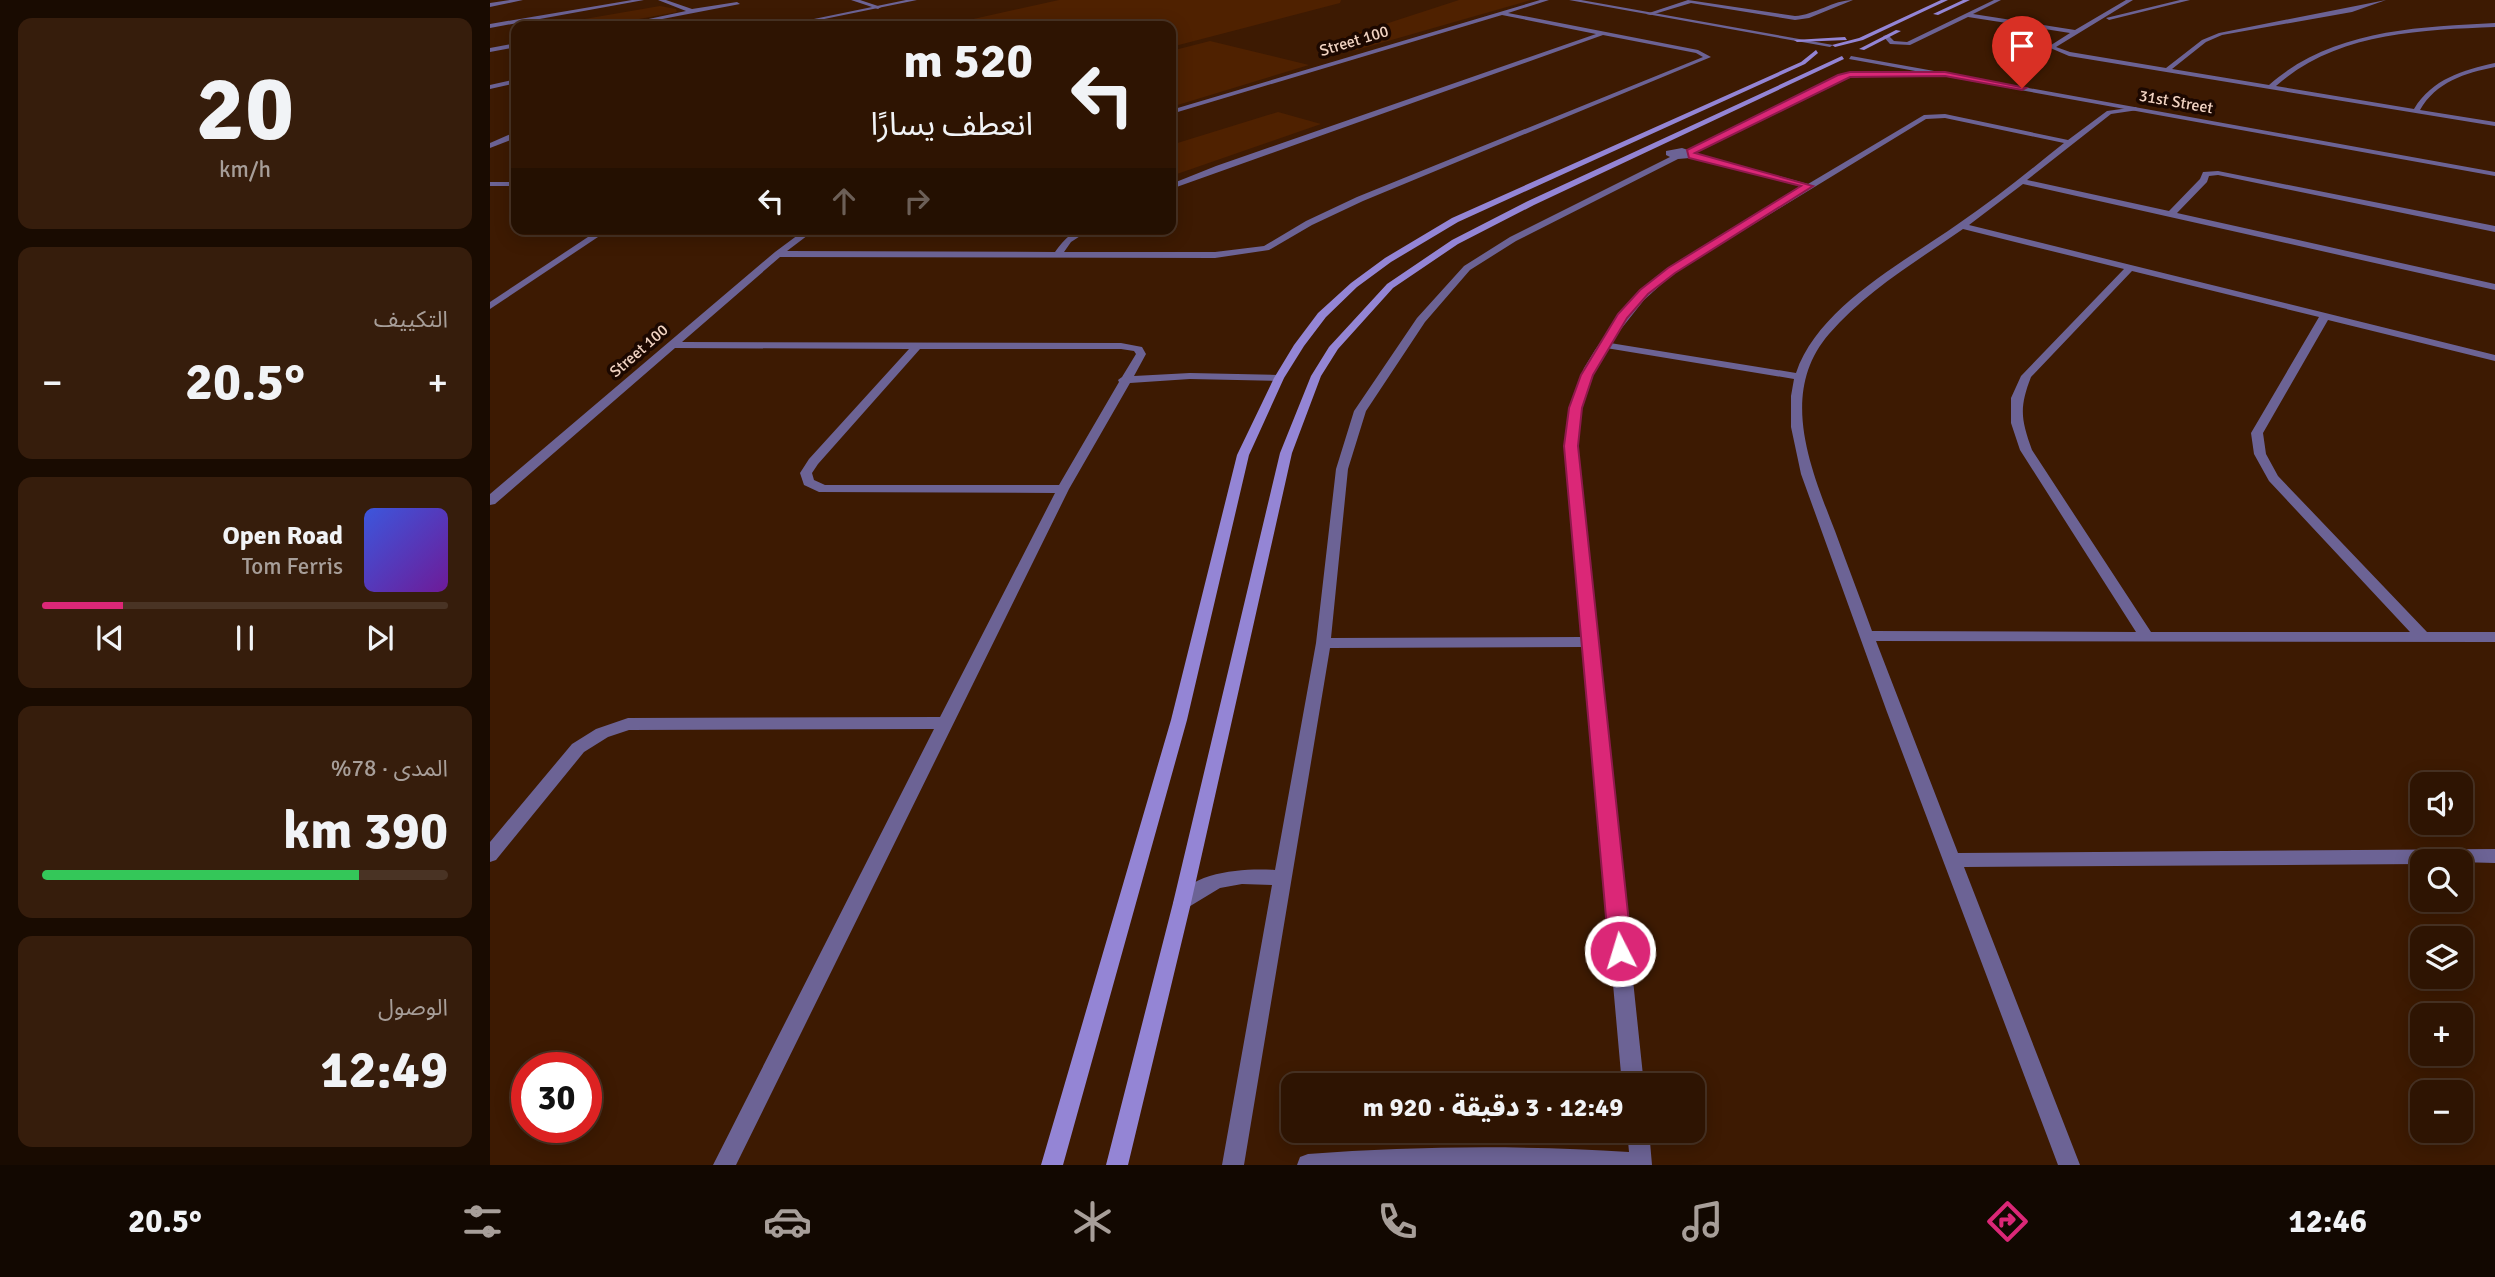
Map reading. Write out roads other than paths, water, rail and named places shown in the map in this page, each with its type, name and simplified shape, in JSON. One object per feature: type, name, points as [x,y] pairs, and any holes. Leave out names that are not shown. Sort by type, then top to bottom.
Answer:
[{"type":"main road","points":[[1052,1165],[1179,720],[1243,456],[1279,378],[1303,338],[1322,315],[1354,285],[1421,239],[1455,220],[1803,63],[1815,51],[1861,39],[1945,0]]},
{"type":"main road","points":[[1933,16],[1967,0]]},
{"type":"main road","points":[[1833,45],[1864,50],[1886,36],[1910,26]]},
{"type":"main road","points":[[1797,40],[1837,40],[1874,32]]},
{"type":"main road","points":[[1117,1165],[1182,903],[1286,453],[1316,376],[1334,347],[1390,286],[1455,242],[1519,208],[1739,105],[1847,58],[1864,56],[1864,50]]},
{"type":"main road","points":[[1815,51],[1847,58]]},
{"type":"main road","points":[[1677,153],[1672,145],[1739,114],[1744,110],[1739,105]]},
{"type":"street","points":[[490,5],[520,0]]},
{"type":"street","points":[[519,21],[641,0]]},
{"type":"street","points":[[661,0],[692,11]]},
{"type":"street","points":[[854,0],[878,7]]},
{"type":"street","points":[[808,21],[914,0]]},
{"type":"street","name":"Street 100","points":[[1176,111],[1546,0]]},
{"type":"street","points":[[1572,0],[1833,45]]},
{"type":"street","points":[[1649,14],[1692,0],[1795,18],[1807,17],[1850,0]]},
{"type":"street","points":[[1886,36],[1892,43],[1908,44],[1998,0]]},
{"type":"street","points":[[2133,0],[2051,47],[2059,52],[2495,124]]},
{"type":"street","points":[[2094,22],[2187,0]]},
{"type":"street","points":[[2167,69],[2204,41],[2221,34],[2353,10],[2383,0]]},
{"type":"street","points":[[2147,2],[2181,1]]},
{"type":"street","points":[[643,21],[737,4]]},
{"type":"street","points":[[778,254],[1233,254],[1266,248],[1351,202],[1708,57],[1500,13]]},
{"type":"street","points":[[1966,15],[2074,32]]},
{"type":"street","points":[[490,26],[511,22]]},
{"type":"street","points":[[2271,87],[2299,63],[2323,52],[2392,36],[2495,23]]},
{"type":"street","points":[[1176,185],[1603,34]]},
{"type":"street","points":[[1777,37],[1815,51]]},
{"type":"street","points":[[490,50],[511,46]]},
{"type":"street","name":"31st Street","points":[[1864,50],[2493,172]]},
{"type":"street","name":"31st Street","points":[[1847,58],[1945,74],[2105,107],[2136,109],[2493,172]]},
{"type":"street","points":[[2416,111],[2433,88],[2466,72],[2495,65]]},
{"type":"street","points":[[1691,154],[1840,77],[1879,73],[1945,74]]},
{"type":"street","points":[[490,87],[511,82]]},
{"type":"street","points":[[2069,1165],[1807,474],[1797,438],[1794,405],[1800,377],[1811,350],[1828,328],[1914,257],[1962,226],[2021,181],[2069,142],[2105,107],[2136,109]]},
{"type":"street","points":[[1632,1073],[1571,446],[1575,408],[1587,375],[1622,317],[1672,270],[1922,120],[1961,120],[2069,142]]},
{"type":"street","points":[[490,146],[511,137]]},
{"type":"street","points":[[1233,1165],[1323,643],[1342,469],[1360,411],[1422,320],[1467,268],[1513,239],[1677,153],[1691,154],[1808,186]]},
{"type":"street","points":[[2171,214],[2204,180],[2218,176],[2241,177],[2495,229]]},
{"type":"street","points":[[2021,181],[2495,287]]},
{"type":"street","points":[[490,184],[511,184]]},
{"type":"street","points":[[1962,226],[2495,359]]},
{"type":"street","points":[[490,306],[597,235]]},
{"type":"street","name":"Street 100","points":[[490,500],[778,254],[804,235]]},
{"type":"street","points":[[1058,254],[1068,240],[1077,235]]},
{"type":"street","points":[[2130,268],[2026,376],[2017,398],[2017,423],[2026,450],[2046,484],[2146,635]]},
{"type":"street","points":[[2325,316],[2265,415],[2257,433],[2260,454],[2273,478],[2424,638]]},
{"type":"street","points":[[672,345],[1131,346],[1141,354],[1063,489],[724,1165]]},
{"type":"street","points":[[1605,345],[1800,377]]},
{"type":"street","points":[[916,346],[813,462],[806,473],[808,482],[823,489],[1063,489]]},
{"type":"street","points":[[1124,380],[1201,376],[1279,378]]},
{"type":"street","points":[[1869,636],[2495,637]]},
{"type":"street","points":[[1323,643],[1590,642]]},
{"type":"street","points":[[490,855],[578,748],[602,733],[628,724],[945,723]]},
{"type":"street","points":[[1954,860],[2495,856]]},
{"type":"street","points":[[1182,903],[1195,890],[1212,881],[1236,876],[1283,878]]},
{"type":"street","points":[[1308,1165],[1437,1156],[1519,1157],[1641,1164],[1639,1143]]}]
